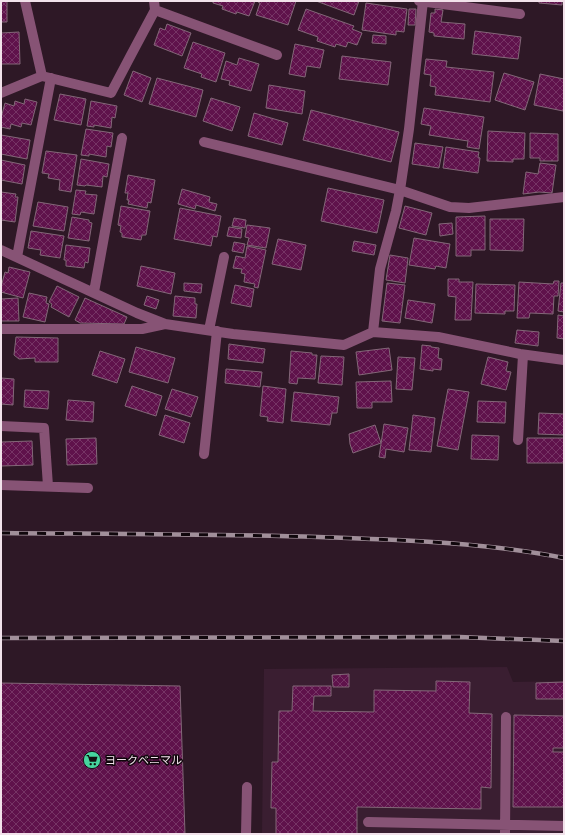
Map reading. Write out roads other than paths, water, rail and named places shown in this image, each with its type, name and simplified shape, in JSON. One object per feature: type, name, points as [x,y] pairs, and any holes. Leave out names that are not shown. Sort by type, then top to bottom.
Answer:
[{"type":"street","points":[[17,257],[47,77],[25,1]]},
{"type":"street","points":[[419,1],[520,14]]},
{"type":"street","points":[[373,332],[380,269],[396,211],[400,190],[422,1]]},
{"type":"street","points":[[1,93],[47,77],[111,93],[155,6],[277,56]]},
{"type":"street","points":[[94,292],[122,138]]},
{"type":"street","points":[[204,142],[400,190],[450,207],[469,208],[564,197]]},
{"type":"street","points":[[1,250],[137,313],[165,324],[234,334],[344,345],[373,332],[438,337],[523,355],[564,360]]},
{"type":"street","points":[[204,454],[213,331],[224,257]]},
{"type":"street","points":[[1,329],[142,330],[165,324]]},
{"type":"street","points":[[518,440],[523,355]]},
{"type":"street","points":[[1,426],[44,428],[48,486]]},
{"type":"street","points":[[1,485],[88,488]]},
{"type":"street","points":[[505,829],[506,717]]},
{"type":"street","points":[[246,834],[247,788]]},
{"type":"street","points":[[368,822],[505,829],[564,826]]},
{"type":"railway","points":[[1,533],[239,535],[380,539],[503,548],[564,558]]},
{"type":"railway","points":[[1,638],[459,637],[564,641]]},
{"type":"place","name":"ヨークベニマル","points":[[92,760]]}]
